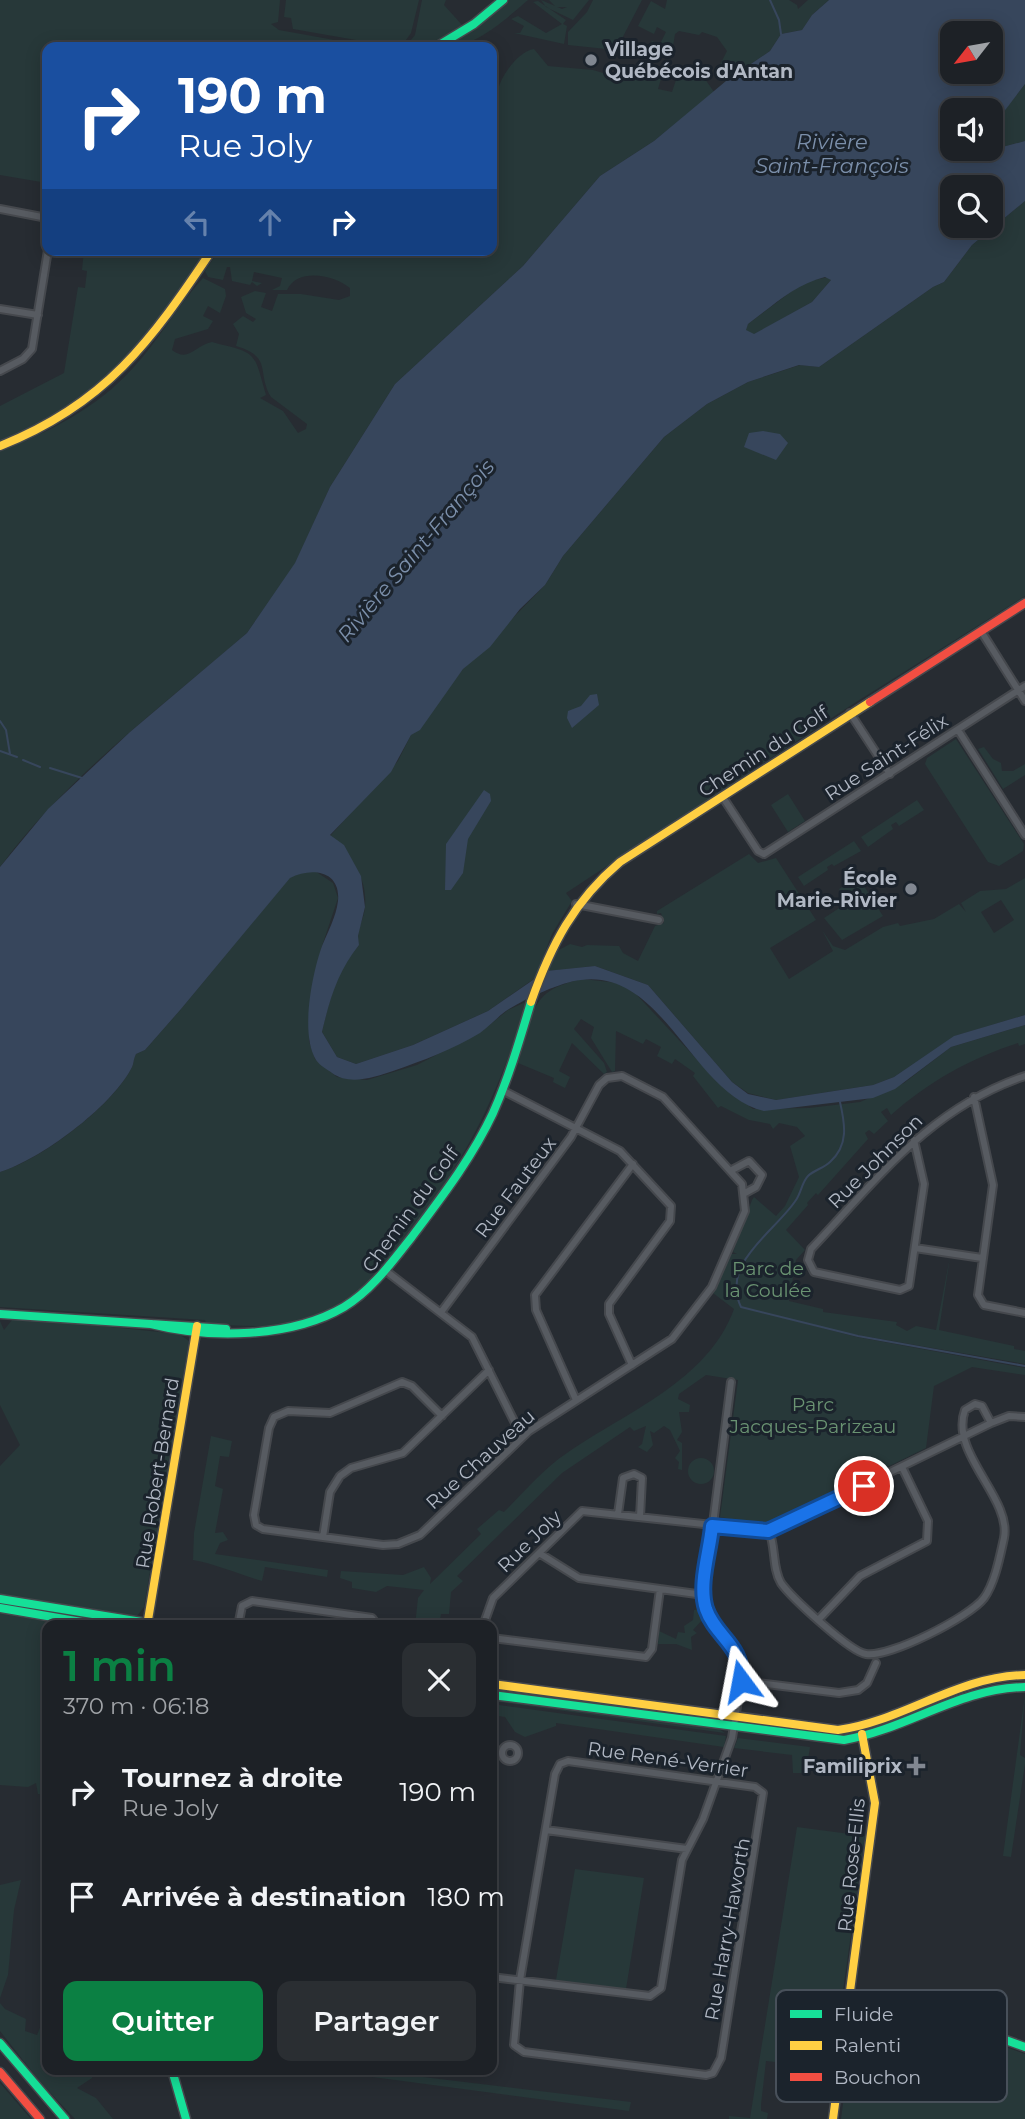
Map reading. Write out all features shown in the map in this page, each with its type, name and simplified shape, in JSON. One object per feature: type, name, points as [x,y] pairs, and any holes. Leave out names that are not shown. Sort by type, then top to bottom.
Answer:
[{"type":"main road","points":[[444,42],[474,24],[503,0]]},
{"type":"main road","points":[[0,446],[58,420],[115,380],[154,335],[208,256]]},
{"type":"main road","name":"Chemin du Golf","points":[[0,1314],[31,1314],[197,1329],[278,1330],[319,1320],[353,1301],[386,1271],[457,1174],[502,1090],[548,956],[563,922],[575,904],[609,869],[1025,603]]},
{"type":"main road","name":"Rue Robert-Bernard","points":[[148,1620],[197,1329]]},
{"type":"main road","points":[[0,1599],[123,1620]]},
{"type":"main road","points":[[0,1608],[70,1620]]},
{"type":"main road","points":[[497,1685],[821,1729],[861,1728],[891,1718],[968,1682],[999,1675],[1025,1675]]},
{"type":"main road","points":[[497,1696],[820,1740],[863,1738],[893,1729],[972,1692],[1001,1686],[1025,1687]]},
{"type":"main road","name":"Rue Rose-Ellis","points":[[852,1990],[875,1803],[861,1728]]},
{"type":"main road","points":[[1007,2040],[1025,2047]]},
{"type":"main road","points":[[0,2043],[65,2119]]},
{"type":"main road","points":[[0,2072],[40,2119]]},
{"type":"main road","points":[[173,2075],[186,2119]]},
{"type":"street","points":[[0,209],[42,217]]},
{"type":"street","points":[[0,371],[30,352],[47,256]]},
{"type":"street","points":[[0,309],[38,315]]},
{"type":"street","points":[[981,631],[1022,688],[1025,701]]},
{"type":"street","name":"Rue Saint-Félix","points":[[722,796],[758,850],[764,854],[1022,688]]},
{"type":"street","points":[[850,713],[890,774]]},
{"type":"street","points":[[958,730],[1025,835]]},
{"type":"street","points":[[575,904],[659,920]]},
{"type":"street","name":"Rue Fauteux","points":[[442,1311],[577,1128],[599,1085],[607,1078],[622,1076],[660,1096],[732,1170]]},
{"type":"street","name":"Rue Johnson","points":[[915,1248],[910,1283],[903,1290],[811,1270],[807,1260],[811,1249],[914,1140],[940,1118],[974,1097],[1025,1076]]},
{"type":"street","points":[[502,1090],[616,1148],[667,1200],[672,1216],[609,1304],[609,1314],[632,1365]]},
{"type":"street","points":[[974,1097],[993,1180],[978,1297],[987,1306],[1025,1313]]},
{"type":"street","points":[[914,1140],[924,1184],[915,1248],[982,1258]]},
{"type":"street","name":"Rue Chauveau","points":[[442,1416],[412,1386],[402,1382],[330,1413],[288,1411],[278,1415],[269,1428],[255,1523],[264,1530],[391,1545],[414,1539],[522,1437],[669,1342],[712,1287],[745,1211],[745,1193],[756,1187],[762,1175],[748,1161],[732,1170]]},
{"type":"street","points":[[576,1401],[536,1310],[535,1295],[633,1164]]},
{"type":"street","points":[[732,1170],[745,1193]]},
{"type":"street","points":[[386,1271],[442,1311],[472,1337],[522,1437]]},
{"type":"street","points":[[323,1537],[330,1492],[340,1476],[354,1467],[400,1455],[489,1370]]},
{"type":"street","points":[[497,1978],[656,1995],[662,1986],[687,1849],[703,1819],[717,1782],[734,1728],[741,1681],[740,1658],[709,1615],[704,1595],[732,1382]]},
{"type":"street","points":[[991,1423],[982,1406],[970,1406],[962,1418],[963,1437],[1005,1527],[1000,1553],[984,1598],[971,1611],[882,1654],[865,1654],[850,1648],[780,1580],[769,1531],[902,1467],[963,1437],[991,1423],[1009,1416],[1025,1417]]},
{"type":"street","points":[[820,1619],[860,1576],[927,1541],[928,1521],[902,1467]]},
{"type":"street","points":[[618,1514],[623,1478],[634,1474],[642,1478],[644,1484],[640,1517]]},
{"type":"street","name":"Rue Joly","points":[[485,1620],[494,1598],[582,1511],[769,1531]]},
{"type":"street","points":[[539,1552],[579,1578],[704,1595]]},
{"type":"street","points":[[497,1639],[646,1657],[652,1648],[660,1589]]},
{"type":"street","points":[[239,1620],[242,1606],[252,1601],[374,1620]]},
{"type":"street","points":[[741,1681],[846,1693],[867,1683],[876,1663]]},
{"type":"street","points":[[497,1752],[502,1752]]},
{"type":"street","name":"Rue René-Verrier","points":[[546,1830],[555,1770],[561,1763],[568,1761],[755,1787],[762,1792]]},
{"type":"street","name":"Rue Harry-Haworth","points":[[520,1980],[514,2045],[521,2052],[706,2075],[716,2071],[721,2058],[762,1816],[762,1792]]},
{"type":"street","points":[[520,1980],[546,1830],[687,1849]]},
{"type":"green space","points":[[0,0],[280,0],[278,22],[271,24],[279,30],[345,42],[42,42],[42,182],[0,175]]},
{"type":"green space","points":[[286,0],[419,0],[411,33],[405,42],[367,42],[293,29],[291,18],[284,17]]},
{"type":"green space","points":[[422,0],[446,0],[444,5],[463,26],[436,42],[409,42],[415,35]]},
{"type":"green space","points":[[509,0],[528,0],[480,37],[469,42],[454,42]]},
{"type":"green space","points":[[541,0],[555,6],[549,0],[589,0],[573,20],[546,7]]},
{"type":"green space","points":[[593,0],[642,0],[616,50],[568,45],[568,32],[587,12]]},
{"type":"green space","points":[[667,0],[789,0],[797,5],[798,9],[808,0],[829,0],[812,15],[802,30],[781,34],[770,51],[729,79],[719,67],[727,51],[717,37],[702,32],[699,35],[679,31],[675,34],[673,46],[668,45],[663,55],[625,54],[632,40],[648,49],[652,41],[660,44],[666,32],[657,27],[654,34],[638,26],[651,1],[665,9]]},
{"type":"green space","points":[[538,1],[566,20],[563,24],[567,26],[564,44],[514,33],[520,33],[524,26],[511,19],[518,16],[546,33],[562,24],[533,2]]},
{"type":"green space","points":[[534,49],[548,66],[593,70],[613,76],[620,65],[656,66],[663,72],[658,89],[672,92],[677,77],[694,77],[700,81],[705,79],[714,92],[654,141],[600,176],[523,266],[395,384],[330,487],[295,564],[247,633],[85,772],[26,834],[0,867],[0,451],[54,427],[104,395],[142,357],[203,278],[225,289],[226,296],[220,313],[208,306],[203,316],[213,321],[208,329],[175,339],[172,350],[178,354],[188,354],[212,342],[246,352],[259,369],[266,395],[260,398],[283,411],[298,433],[306,429],[307,424],[271,397],[262,366],[255,355],[236,346],[239,334],[233,324],[243,316],[253,322],[256,319],[246,313],[241,297],[255,291],[266,293],[261,307],[272,311],[278,294],[301,294],[339,300],[350,296],[350,288],[334,279],[307,276],[299,278],[287,290],[272,290],[280,286],[282,278],[254,272],[252,281],[262,283],[257,286],[252,282],[250,285],[232,281],[230,267],[227,267],[223,280],[208,277],[205,271],[215,256],[497,256],[497,94],[501,80],[510,66]]},
{"type":"green space","points":[[1025,84],[1025,141],[1003,147],[1003,114]]},
{"type":"green space","points":[[1025,201],[1025,596],[853,704],[566,893],[572,901],[552,934],[535,978],[488,1011],[413,1045],[356,1064],[337,1057],[322,1032],[335,985],[345,964],[359,945],[358,935],[365,896],[356,867],[330,836],[398,761],[411,735],[463,669],[545,585],[563,556],[664,437],[707,404],[748,382],[800,365],[819,367],[944,282],[980,238],[1003,238],[1003,219]]},
{"type":"green space","points":[[83,256],[202,256],[161,317],[118,367],[67,407],[0,441],[0,406],[64,373],[78,287],[85,288],[87,271],[82,270]]},
{"type":"green space","points":[[829,277],[831,280],[812,302],[753,335],[745,330],[748,324],[804,282]]},
{"type":"green space","points":[[956,739],[1024,844],[1023,851],[999,866],[988,862],[925,764],[927,758]]},
{"type":"green space","points":[[984,747],[993,759],[1001,763],[1002,771],[1013,771],[1025,764],[1025,775],[1003,789],[978,749]]},
{"type":"green space","points":[[788,794],[805,821],[788,832],[771,805]]},
{"type":"green space","points":[[917,800],[924,810],[899,826],[896,822],[891,825],[893,829],[868,847],[861,837]]},
{"type":"green space","points":[[854,841],[861,851],[827,867],[828,870],[804,886],[798,877]]},
{"type":"green space","points":[[749,854],[758,863],[776,858],[816,920],[770,948],[789,979],[833,951],[822,930],[833,946],[845,950],[883,927],[934,919],[959,904],[966,912],[961,903],[980,891],[1006,889],[1025,878],[1025,1015],[955,1036],[894,1077],[873,1085],[776,1100],[748,1093],[732,1082],[648,985],[595,966],[548,971],[555,952],[570,944],[582,947],[619,946],[623,953],[638,961],[655,926],[664,923],[661,913],[657,914],[657,911]],"holes":[[[1001,900],[1014,920],[994,933],[981,912]]]},
{"type":"green space","points":[[312,869],[333,883],[338,898],[321,949],[311,999],[309,1041],[315,1059],[337,1077],[367,1080],[417,1065],[482,1031],[508,1010],[528,1001],[504,1068],[478,1127],[426,1211],[387,1262],[360,1291],[326,1313],[297,1322],[237,1326],[206,1323],[205,1320],[0,1307],[0,1172],[35,1156],[92,1115],[121,1084],[131,1069],[136,1054],[145,1050],[181,1009],[290,877]]},
{"type":"green space","points":[[849,883],[852,888],[858,884],[864,886],[883,916],[842,940],[824,918],[847,903],[839,889]]},
{"type":"green space","points":[[583,979],[618,983],[636,994],[719,1083],[753,1109],[809,1108],[860,1102],[904,1083],[951,1047],[1025,1025],[1025,1044],[1019,1046],[1018,1043],[967,1064],[920,1092],[891,1115],[887,1108],[881,1112],[888,1121],[874,1134],[869,1130],[865,1133],[868,1139],[818,1195],[816,1193],[786,1230],[805,1250],[796,1260],[789,1301],[823,1309],[823,1312],[897,1322],[896,1325],[907,1331],[916,1326],[936,1330],[950,1257],[939,1330],[1014,1346],[1014,1349],[1025,1351],[1025,1364],[846,1333],[764,1313],[857,1337],[1025,1368],[1025,1375],[972,1367],[934,1386],[926,1448],[771,1524],[764,1525],[720,1517],[738,1380],[706,1375],[679,1394],[678,1399],[690,1405],[689,1412],[679,1412],[682,1432],[677,1440],[682,1443],[682,1470],[678,1469],[679,1462],[675,1458],[680,1451],[670,1430],[664,1426],[654,1433],[650,1431],[653,1445],[647,1452],[638,1447],[642,1444],[646,1426],[634,1431],[630,1427],[562,1473],[457,1576],[463,1581],[451,1592],[449,1614],[441,1614],[440,1620],[416,1620],[418,1598],[424,1590],[387,1586],[376,1592],[352,1588],[352,1582],[340,1578],[341,1571],[403,1575],[424,1567],[431,1578],[430,1584],[481,1534],[477,1529],[499,1510],[504,1512],[558,1459],[663,1393],[685,1375],[705,1356],[722,1334],[734,1309],[713,1293],[731,1254],[737,1254],[733,1252],[752,1200],[754,1197],[776,1216],[785,1206],[799,1177],[790,1146],[805,1136],[797,1127],[779,1123],[773,1129],[770,1124],[749,1120],[721,1106],[718,1108],[693,1076],[695,1073],[675,1059],[672,1064],[657,1056],[661,1047],[646,1039],[643,1044],[616,1031],[615,1071],[612,1072],[591,1038],[594,1027],[581,1019],[574,1029],[604,1063],[607,1072],[604,1074],[572,1043],[559,1071],[570,1077],[565,1088],[553,1082],[554,1078],[518,1063],[536,1007],[551,990]]},
{"type":"green space","points":[[33,1319],[179,1334],[189,1341],[144,1607],[137,1616],[0,1594],[0,1466],[20,1445],[0,1405],[0,1321],[4,1330],[12,1320]]},
{"type":"green space","points":[[211,1436],[232,1441],[229,1457],[220,1456],[215,1486],[223,1489],[215,1533],[223,1532],[228,1540],[220,1543],[215,1554],[328,1570],[327,1577],[265,1567],[262,1581],[193,1560],[194,1533]]},
{"type":"green space","points":[[701,1458],[710,1462],[714,1471],[710,1480],[701,1484],[692,1480],[688,1471],[692,1462]]},
{"type":"green space","points":[[700,1609],[704,1618],[693,1630],[697,1633],[691,1637],[692,1650],[676,1644],[658,1644],[659,1631],[676,1639],[678,1632],[685,1633],[684,1626],[693,1620],[694,1610]]},
{"type":"green space","points":[[0,1613],[42,1621],[42,1794],[38,1794],[36,1783],[28,1787],[0,1785]]},
{"type":"green space","points":[[1025,1695],[1020,1755],[1025,1758],[1025,1764],[1011,1857],[1003,1856]]},
{"type":"green space","points":[[497,1700],[719,1729],[725,1733],[497,1702]]},
{"type":"green space","points":[[497,1705],[726,1736],[724,1747],[556,1723],[556,1726],[525,1737],[515,1732],[505,1717],[497,1716]]},
{"type":"green space","points":[[738,1738],[810,1747],[806,1773],[793,1773],[792,1755],[734,1748]]},
{"type":"green space","points":[[797,1827],[865,1836],[843,1990],[776,1990],[776,2062],[766,2061],[761,2105],[761,2111],[768,2113],[767,2119],[729,2119],[729,2116],[750,2118]]},
{"type":"green space","points":[[575,1869],[644,1878],[626,1989],[556,1980]]},
{"type":"green space","points":[[21,1880],[14,1910],[8,1975],[0,1998],[0,1885]]},
{"type":"green space","points":[[0,2003],[5,2009],[26,2019],[25,2031],[37,2035],[42,2023],[42,2075],[93,2075],[77,2088],[96,2098],[113,2119],[75,2119],[40,2082],[0,2031]]},
{"type":"green space","points":[[1007,2047],[1025,2054],[1025,2119],[841,2119],[843,2102],[1007,2102]]},
{"type":"green space","points":[[358,2075],[407,2075],[631,2102],[629,2111]]},
{"type":"green space","points":[[0,2083],[31,2119],[0,2119]]},
{"type":"water","name":"Rivière Saint-François","points":[[829,0],[1025,0],[1025,84],[1003,113],[1003,98],[940,98],[940,161],[1003,161],[1003,147],[1025,141],[1025,201],[1003,219],[1003,175],[940,175],[940,238],[980,238],[944,282],[819,367],[799,365],[748,382],[707,404],[664,437],[563,556],[545,585],[520,609],[490,647],[463,669],[420,730],[411,735],[391,772],[330,835],[344,845],[361,876],[365,907],[358,936],[359,945],[345,965],[336,986],[322,1032],[337,1057],[356,1064],[413,1045],[488,1011],[546,971],[595,966],[648,985],[732,1082],[748,1094],[776,1100],[873,1085],[894,1077],[954,1036],[1025,1015],[1025,1025],[951,1047],[895,1089],[873,1098],[764,1111],[739,1100],[717,1082],[656,1012],[634,993],[610,982],[581,980],[554,987],[525,1000],[505,1012],[480,1033],[438,1054],[378,1076],[346,1079],[319,1064],[311,1049],[308,1020],[311,988],[318,958],[334,918],[338,891],[330,877],[315,872],[307,873],[290,878],[181,1009],[145,1050],[136,1054],[131,1069],[107,1100],[54,1144],[0,1172],[0,867],[48,809],[130,732],[247,633],[295,563],[330,487],[395,384],[523,266],[600,176],[654,141],[726,81],[770,51],[781,34],[802,30],[812,15]],"holes":[[[825,277],[831,280],[812,302],[754,334],[746,330],[748,324],[794,290]]]},
{"type":"water","points":[[763,431],[780,434],[788,443],[776,460],[744,447],[749,433]]},
{"type":"water","points":[[597,694],[599,705],[572,728],[567,718],[568,711],[581,706],[590,695]]},
{"type":"water","points":[[484,790],[490,794],[491,801],[468,839],[463,873],[451,890],[445,890],[446,844]]},
{"type":"waterway","points":[[770,0],[779,20],[781,34]]},
{"type":"waterway","points":[[0,721],[6,730],[10,754]]},
{"type":"waterway","points":[[0,751],[17,757]]},
{"type":"waterway","points":[[23,760],[40,767]]},
{"type":"waterway","points":[[50,768],[82,778]]},
{"type":"waterway","points":[[840,1102],[844,1126],[840,1149],[828,1164],[808,1176],[796,1200],[744,1262],[736,1291],[741,1307],[858,1336],[1025,1366]]},
{"type":"traffic: fast","points":[[444,42],[474,24],[503,0]]},
{"type":"traffic: fast","points":[[151,1324],[199,1332],[250,1333],[275,1330],[323,1317],[344,1307],[363,1293],[411,1238],[476,1146],[504,1086],[531,1002]]},
{"type":"traffic: fast","points":[[0,1314],[226,1329]]},
{"type":"traffic: fast","points":[[0,1599],[130,1620]]},
{"type":"traffic: fast","points":[[0,1608],[70,1620]]},
{"type":"traffic: fast","points":[[497,1696],[844,1740],[867,1735],[978,1694],[1025,1687]]},
{"type":"traffic: fast","points":[[1007,2040],[1025,2047]]},
{"type":"traffic: fast","points":[[0,2043],[65,2119]]},
{"type":"traffic: fast","points":[[173,2075],[186,2119]]},
{"type":"traffic: slow","points":[[0,446],[37,429],[98,390],[146,341],[208,256]]},
{"type":"traffic: slow","points":[[531,1002],[566,925],[590,892],[620,862],[870,702]]},
{"type":"traffic: slow","points":[[148,1620],[197,1326]]},
{"type":"traffic: slow","points":[[497,1685],[838,1730],[886,1718],[976,1683],[1025,1675]]},
{"type":"traffic: slow","points":[[850,1990],[875,1803],[862,1734]]},
{"type":"traffic: slow","points":[[833,2119],[835,2102]]},
{"type":"traffic: jam","points":[[870,702],[1025,603]]},
{"type":"traffic: jam","points":[[0,2072],[40,2119]]},
{"type":"place","name":"Village Québécois d'Antan","points":[[591,60]]},
{"type":"place","name":"École Marie-Rivier","points":[[911,889]]},
{"type":"place","name":"Familiprix","points":[[916,1766]]},
{"type":"route","points":[[741,1681],[740,1658],[709,1615],[704,1602],[712,1526],[768,1531],[864,1486]]},
{"type":"park label","name":"Parc de la Coulée","points":[[768,1279]]},
{"type":"park label","name":"Parc Jacques-Parizeau","points":[[813,1415]]}]
